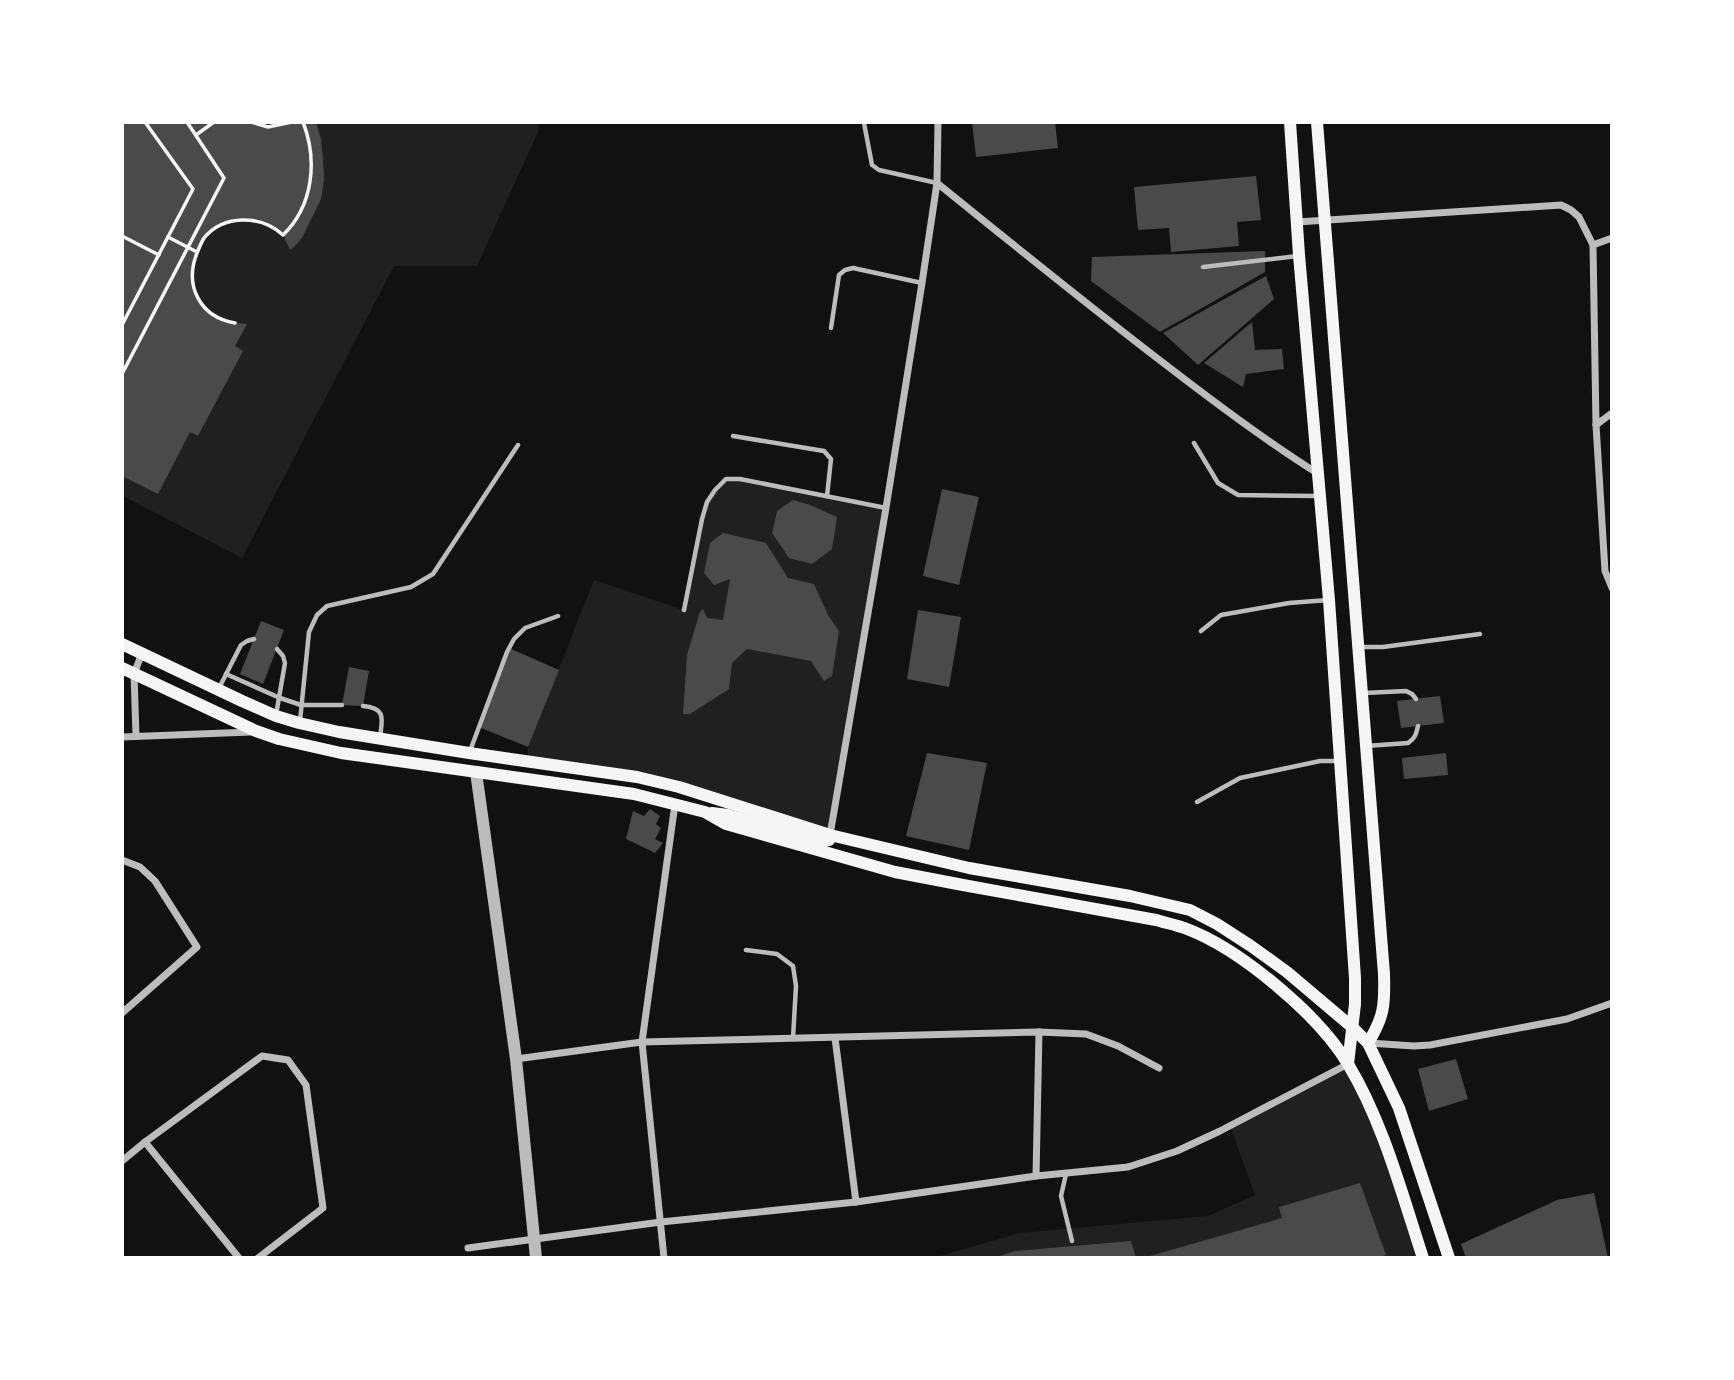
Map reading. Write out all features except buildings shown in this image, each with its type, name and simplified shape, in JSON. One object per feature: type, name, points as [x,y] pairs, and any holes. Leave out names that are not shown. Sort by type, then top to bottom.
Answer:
[{"type":"main road","points":[[1290,122],[1329,600],[1355,978],[1355,1004],[1348,1064]]},
{"type":"main road","points":[[1317,122],[1385,1003],[1377,1030],[1368,1043]]},
{"type":"main road","points":[[122,644],[276,716],[299,723],[380,739],[637,777],[679,787],[830,835],[969,869],[1130,896],[1190,910],[1217,924],[1287,972],[1351,1033],[1368,1043],[1399,1108],[1449,1258]]},
{"type":"main road","points":[[128,671],[256,732],[279,739],[341,753],[634,793],[821,842],[829,840],[830,835]]},
{"type":"main road","points":[[705,812],[726,824],[895,872],[1156,920],[1187,929],[1217,943],[1247,962],[1284,993],[1320,1027],[1348,1064],[1371,1109],[1423,1258]]},
{"type":"main road","points":[[1320,1027],[1351,1033]]},
{"type":"street","points":[[830,835],[922,283],[937,183],[938,122]]},
{"type":"street","points":[[937,183],[1190,383],[1319,474]]},
{"type":"street","points":[[1297,222],[1561,205],[1579,217],[1593,245],[1596,425],[1608,569],[1612,588]]},
{"type":"street","points":[[1593,245],[1612,238]]},
{"type":"street","points":[[1596,425],[1612,413]]},
{"type":"street","points":[[136,736],[128,671],[142,653]]},
{"type":"street","points":[[122,737],[256,732]]},
{"type":"street","points":[[476,772],[516,1059],[536,1258]]},
{"type":"street","points":[[664,1258],[642,1042],[675,804]]},
{"type":"street","points":[[122,860],[140,867],[155,881],[197,947],[122,1013]]},
{"type":"street","points":[[1368,1043],[1430,1045],[1567,1019],[1612,1003]]},
{"type":"street","points":[[516,1059],[642,1042],[1039,1032],[1086,1034],[1118,1046],[1159,1069]]},
{"type":"street","points":[[1036,1176],[1039,1032]]},
{"type":"street","points":[[835,1038],[856,1202]]},
{"type":"street","points":[[122,1161],[262,1056],[288,1060],[306,1085],[323,1208],[258,1258]]},
{"type":"street","points":[[468,1248],[661,1222],[856,1202],[1036,1176],[1128,1167],[1177,1151],[1220,1131],[1348,1064]]},
{"type":"street","points":[[145,1142],[239,1258]]},
{"type":"lane","points":[[864,123],[872,165],[879,170],[937,183]]},
{"type":"lane","points":[[1203,267],[1299,256]]},
{"type":"lane","points":[[831,328],[839,275],[845,270],[853,268],[922,283]]},
{"type":"lane","points":[[733,436],[824,452],[831,458],[827,496]]},
{"type":"lane","points":[[1194,443],[1218,483],[1238,495],[1320,496]]},
{"type":"lane","points":[[299,723],[309,632],[317,615],[327,606],[411,587],[433,574],[519,445]]},
{"type":"lane","points":[[684,610],[706,502],[726,480],[740,479],[886,508]]},
{"type":"lane","points":[[1201,631],[1222,615],[1289,603],[1329,600]]},
{"type":"lane","points":[[469,753],[514,639],[525,628],[558,616]]},
{"type":"lane","points":[[1359,647],[1383,647],[1480,635]]},
{"type":"lane","points":[[219,689],[242,645],[254,639]]},
{"type":"lane","points":[[276,716],[285,663],[284,656],[277,649]]},
{"type":"lane","points":[[226,674],[301,705],[342,705]]},
{"type":"lane","points":[[1362,693],[1406,691],[1416,699]]},
{"type":"lane","points":[[363,706],[374,707],[383,717],[380,739]]},
{"type":"lane","points":[[1366,747],[1408,743],[1416,735],[1418,726]]},
{"type":"lane","points":[[1197,802],[1240,778],[1320,761],[1340,761]]},
{"type":"lane","points":[[746,950],[776,954],[793,966],[796,986],[793,1039]]},
{"type":"lane","points":[[1066,1173],[1061,1196],[1072,1241]]},
{"type":"path","points":[[122,325],[193,189],[145,122]]},
{"type":"path","points":[[122,374],[223,178],[187,122]]},
{"type":"path","points":[[196,135],[214,122]]},
{"type":"path","points":[[251,122],[268,127],[292,122]]},
{"type":"path","points":[[235,323],[211,313],[197,297],[191,273],[197,253],[204,238],[226,223],[253,220],[267,224],[283,235],[291,227],[310,185],[311,154],[303,122]]},
{"type":"path","points":[[122,236],[159,255]]},
{"type":"path","points":[[168,237],[197,253]]},
{"type":"shaded area","points":[[122,123],[538,123],[539,130],[477,266],[394,266],[242,558],[123,496]]},
{"type":"shaded area","points":[[726,479],[740,479],[886,508],[830,835],[679,787],[528,761],[528,747],[594,580],[683,610],[707,502]]},
{"type":"shaded area","points":[[1348,1064],[1423,1258],[933,1258],[1020,1233],[1208,1216],[1255,1195],[1230,1126]]}]
